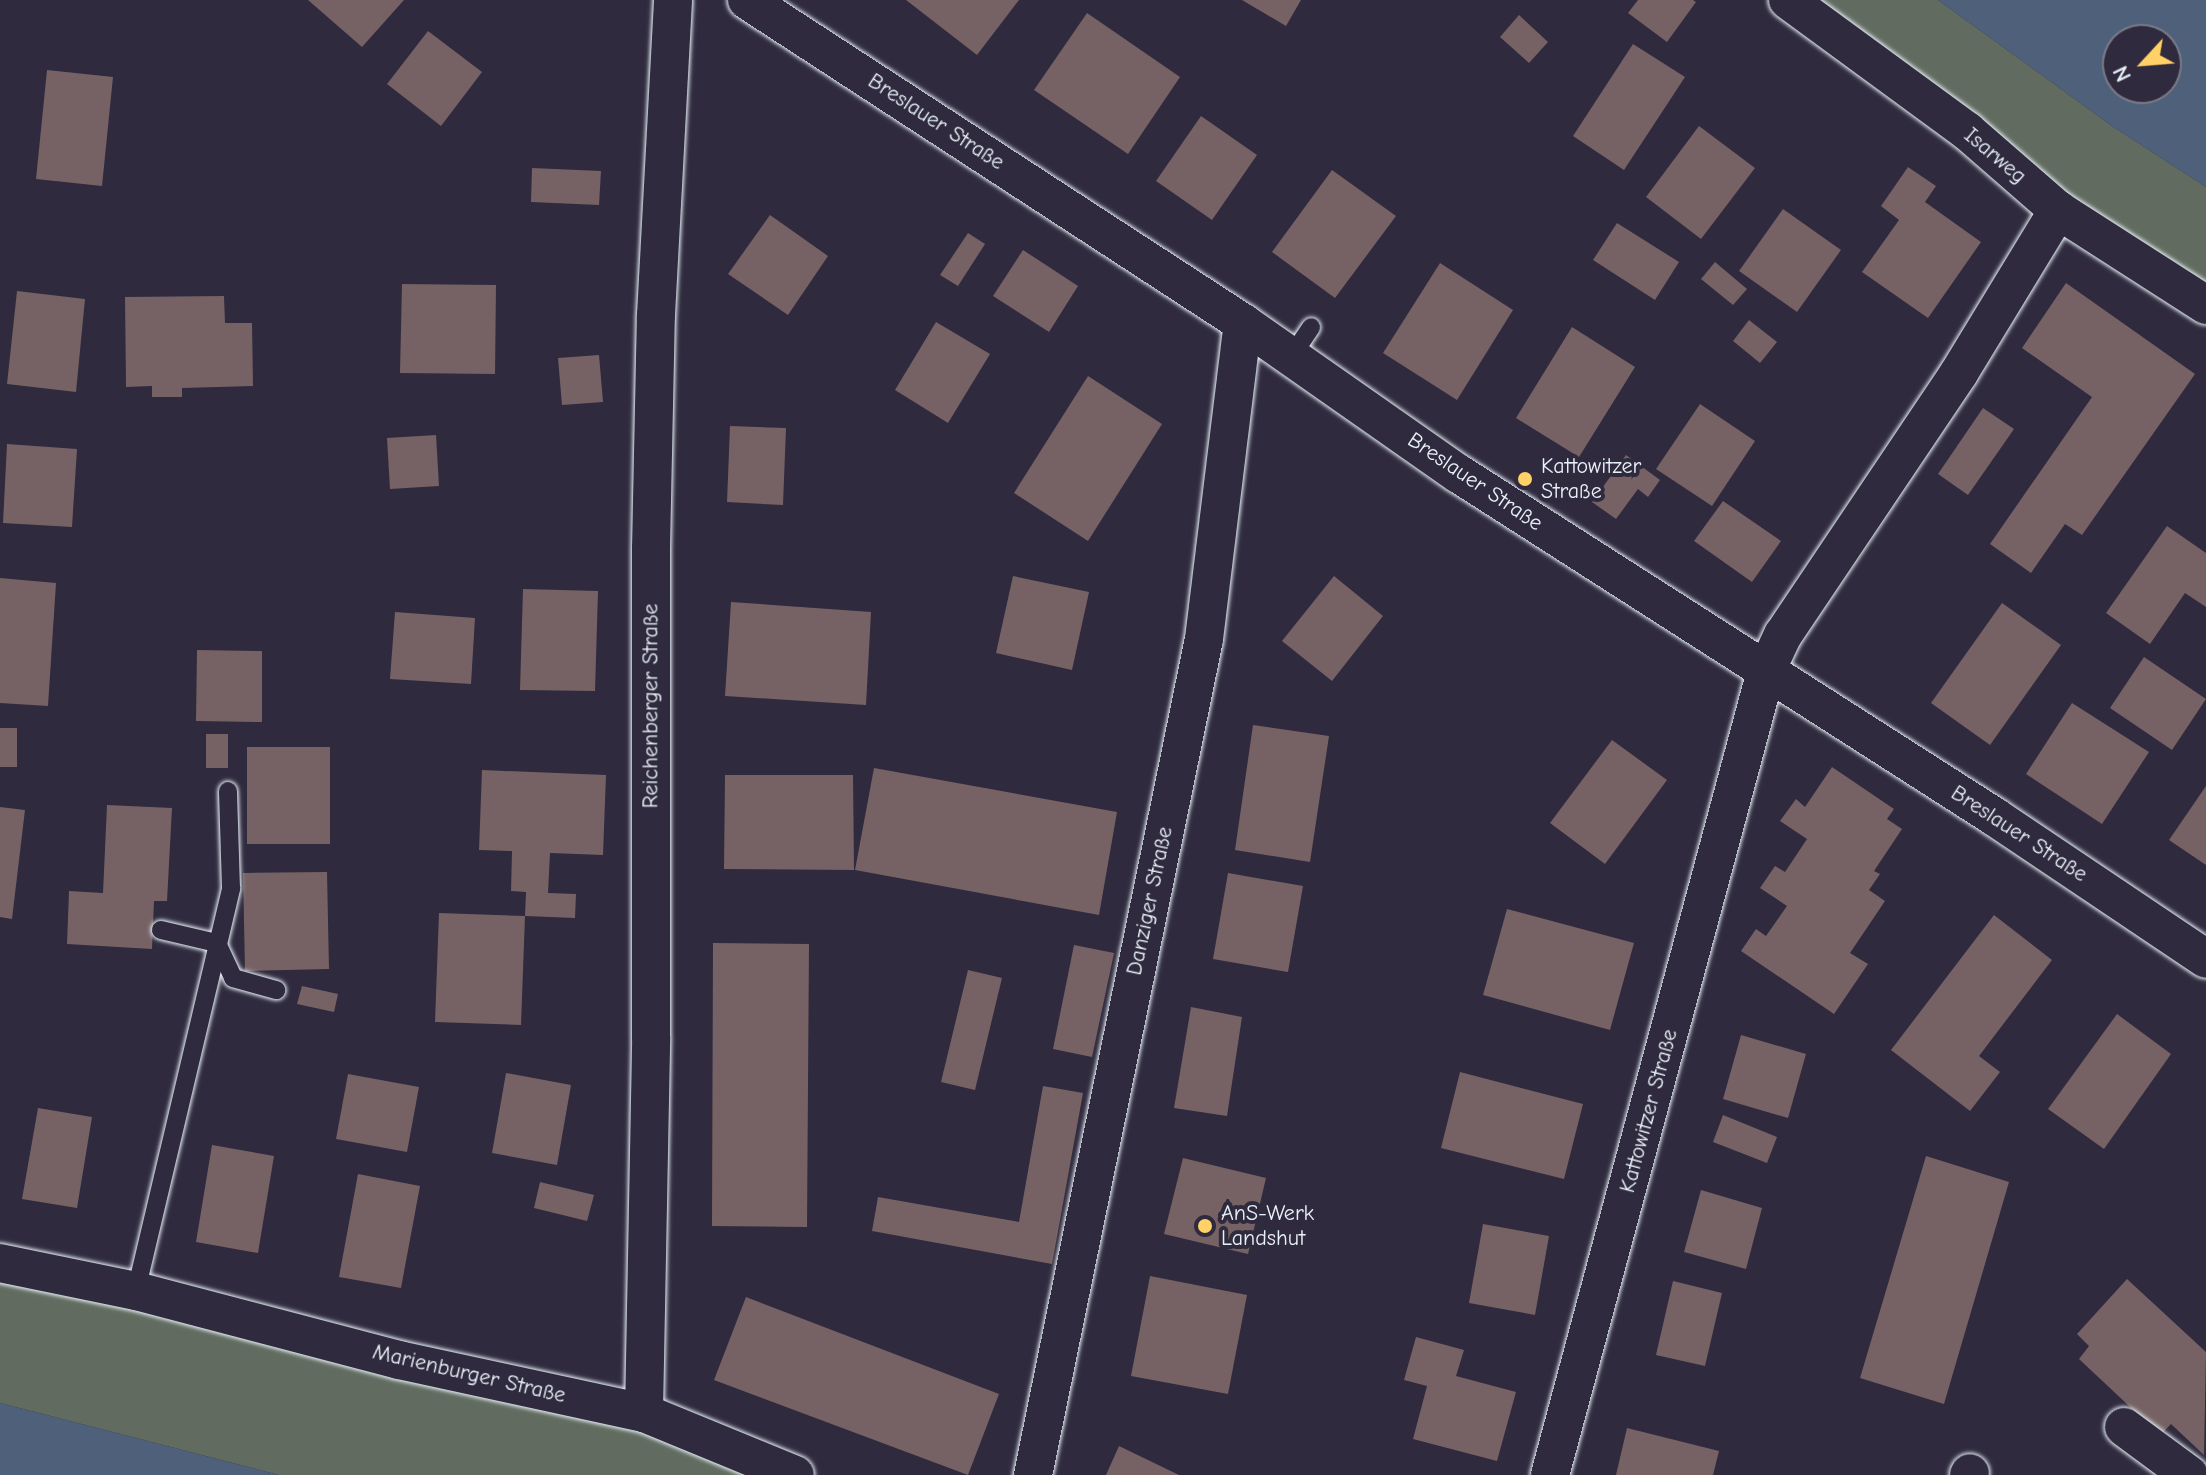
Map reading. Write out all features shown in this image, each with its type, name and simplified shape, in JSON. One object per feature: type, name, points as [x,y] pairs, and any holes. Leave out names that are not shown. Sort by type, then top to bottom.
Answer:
[{"type":"street","name":"Reichenberger Straße","points":[[644,1413],[651,1037],[651,549],[656,315],[673,0]]},
{"type":"street","name":"Breslauer Straße","points":[[747,0],[1243,323],[1301,342],[1459,474],[1995,817],[2206,959]]},
{"type":"street","name":"Isarweg","points":[[1788,0],[1967,131],[2058,210],[2206,305]]},
{"type":"street","name":"Kattowitzer Straße","points":[[1550,1475],[1766,671],[1783,635],[1959,373],[2058,210]]},
{"type":"street","name":"Danziger Straße","points":[[1033,1475],[1204,639],[1243,323]]},
{"type":"street","name":"Marienburger Straße","points":[[0,1263],[136,1291],[399,1360],[644,1413],[795,1475]]},
{"type":"street","points":[[2124,1427],[2189,1475]]},
{"type":"lane","points":[[136,1291],[231,888],[228,791]]},
{"type":"lane","points":[[161,930],[217,943]]},
{"type":"lane","points":[[217,943],[233,978],[276,990]]},
{"type":"green space","points":[[1816,0],[1938,0],[2112,126],[2206,187],[2206,305],[2058,210],[2038,167]]},
{"type":"green space","points":[[0,1263],[136,1291],[795,1475],[279,1475],[0,1403]]},
{"type":"water","points":[[1938,0],[2206,0],[2206,187],[2112,126]]},
{"type":"water","points":[[0,1403],[279,1475],[0,1475]]},
{"type":"building","points":[[308,0],[404,0],[362,47]]},
{"type":"building","points":[[906,0],[1019,0],[977,55]]},
{"type":"building","points":[[1242,0],[1301,0],[1286,26]]},
{"type":"building","points":[[1638,0],[1696,2],[1667,42],[1628,13]]},
{"type":"building","points":[[1087,13],[1180,77],[1128,154],[1034,90]]},
{"type":"building","points":[[1519,15],[1548,42],[1529,63],[1500,37]]},
{"type":"building","points":[[428,31],[482,72],[441,126],[387,84]]},
{"type":"building","points":[[1633,44],[1685,77],[1624,170],[1573,136]]},
{"type":"building","points":[[47,70],[113,77],[102,186],[36,179]]},
{"type":"building","points":[[1201,116],[1257,155],[1212,220],[1156,181]]},
{"type":"building","points":[[1699,126],[1755,168],[1701,239],[1646,197]]},
{"type":"building","points":[[1908,167],[1936,186],[1925,202],[1981,242],[1928,318],[1862,272],[1899,220],[1881,206]]},
{"type":"building","points":[[532,168],[601,171],[599,205],[531,202]]},
{"type":"building","points":[[1332,170],[1396,216],[1335,298],[1272,252]]},
{"type":"building","points":[[1783,209],[1841,250],[1797,312],[1739,271]]},
{"type":"building","points":[[770,215],[828,256],[788,315],[728,274]]},
{"type":"building","points":[[1617,223],[1679,262],[1655,300],[1593,260]]},
{"type":"building","points":[[968,233],[985,244],[958,286],[940,275]]},
{"type":"building","points":[[1023,250],[1078,286],[1049,332],[993,296]]},
{"type":"building","points":[[1715,262],[1747,289],[1733,305],[1701,279]]},
{"type":"building","points":[[1440,263],[1513,310],[1457,400],[1383,353]]},
{"type":"building","points":[[2066,283],[2195,374],[2082,535],[2065,524],[2031,573],[1990,544],[2092,397],[2022,348]]},
{"type":"building","points":[[402,284],[496,285],[495,374],[400,373]]},
{"type":"building","points":[[17,291],[85,299],[76,392],[7,384]]},
{"type":"building","points":[[224,296],[225,323],[252,323],[253,386],[182,388],[182,397],[152,397],[152,386],[126,387],[125,297]]},
{"type":"building","points":[[1749,320],[1777,342],[1760,363],[1733,341]]},
{"type":"building","points":[[936,322],[990,354],[948,423],[895,390]]},
{"type":"building","points":[[1572,327],[1635,367],[1579,457],[1516,418]]},
{"type":"building","points":[[599,355],[603,402],[562,405],[558,358]]},
{"type":"building","points":[[1088,376],[1162,424],[1088,541],[1014,493]]},
{"type":"building","points":[[1700,404],[1755,441],[1712,506],[1656,469]]},
{"type":"building","points":[[1983,408],[2014,429],[1968,495],[1938,474]]},
{"type":"building","points":[[730,426],[786,428],[783,505],[727,502]]},
{"type":"building","points":[[436,435],[439,486],[390,489],[387,438]]},
{"type":"building","points":[[7,444],[77,449],[72,527],[3,523]]},
{"type":"building","points":[[1626,455],[1660,480],[1648,497],[1638,489],[1616,519],[1592,502]]},
{"type":"building","points":[[1723,501],[1781,541],[1752,582],[1694,541]]},
{"type":"building","points":[[2167,526],[2206,553],[2206,607],[2185,593],[2150,644],[2106,613]]},
{"type":"building","points":[[1013,576],[1089,592],[1072,670],[996,653]]},
{"type":"building","points":[[1334,576],[1383,616],[1332,681],[1282,641]]},
{"type":"building","points":[[0,578],[56,583],[48,706],[0,703]]},
{"type":"building","points":[[523,589],[598,591],[595,691],[520,690]]},
{"type":"building","points":[[731,602],[871,612],[866,705],[725,696]]},
{"type":"building","points":[[2002,603],[2061,645],[1990,745],[1931,703]]},
{"type":"building","points":[[395,612],[475,618],[471,684],[390,679]]},
{"type":"building","points":[[197,650],[262,651],[262,722],[196,721]]},
{"type":"building","points":[[2144,657],[2206,699],[2172,750],[2110,708]]},
{"type":"building","points":[[2072,703],[2149,752],[2102,824],[2026,774]]},
{"type":"building","points":[[1253,725],[1329,736],[1310,862],[1235,850]]},
{"type":"building","points":[[0,728],[17,728],[17,767],[0,767]]},
{"type":"building","points":[[206,734],[228,734],[228,768],[206,768]]},
{"type":"building","points":[[1612,740],[1667,780],[1605,864],[1550,823]]},
{"type":"building","points":[[247,747],[330,747],[330,844],[247,844]]},
{"type":"building","points":[[1832,767],[1894,809],[1887,819],[1902,829],[1874,871],[1880,874],[1869,890],[1885,901],[1850,953],[1868,964],[1834,1014],[1741,951],[1756,929],[1766,936],[1787,906],[1760,888],[1775,866],[1785,872],[1807,839],[1780,821],[1796,799],[1805,807]]},
{"type":"building","points":[[874,768],[1117,812],[1099,915],[855,870]]},
{"type":"building","points":[[482,770],[606,775],[603,855],[550,853],[548,893],[576,894],[575,918],[525,916],[526,892],[511,891],[512,851],[479,850]]},
{"type":"building","points":[[725,775],[853,775],[854,870],[724,869]]},
{"type":"building","points":[[2206,786],[2206,865],[2169,840]]},
{"type":"building","points":[[107,805],[172,808],[167,901],[154,901],[152,949],[67,944],[69,891],[103,893]]},
{"type":"building","points":[[0,807],[25,810],[12,919],[0,917]]},
{"type":"building","points":[[327,872],[329,969],[245,971],[243,873]]},
{"type":"building","points":[[1228,873],[1303,886],[1288,972],[1213,959]]},
{"type":"building","points":[[1507,909],[1634,943],[1610,1030],[1483,995]]},
{"type":"building","points":[[439,913],[525,916],[521,1025],[435,1022]]},
{"type":"building","points":[[1994,915],[2052,960],[1979,1056],[2000,1072],[1970,1111],[1891,1050]]},
{"type":"building","points":[[713,943],[809,944],[807,1227],[712,1226]]},
{"type":"building","points":[[1074,945],[1114,953],[1092,1057],[1053,1049]]},
{"type":"building","points":[[968,970],[1002,978],[975,1090],[941,1082]]},
{"type":"building","points":[[302,986],[338,994],[334,1012],[297,1004]]},
{"type":"building","points":[[1191,1007],[1242,1017],[1227,1116],[1174,1108]]},
{"type":"building","points":[[2117,1014],[2171,1054],[2104,1149],[2048,1109]]},
{"type":"building","points":[[1741,1035],[1806,1054],[1788,1118],[1723,1099]]},
{"type":"building","points":[[1460,1072],[1583,1104],[1564,1179],[1441,1148]]},
{"type":"building","points":[[506,1073],[571,1085],[557,1165],[492,1153]]},
{"type":"building","points":[[348,1074],[419,1087],[407,1152],[336,1139]]},
{"type":"building","points":[[1043,1086],[1083,1093],[1052,1264],[872,1231],[878,1197],[1019,1222]]},
{"type":"building","points":[[38,1108],[92,1117],[77,1208],[22,1199]]},
{"type":"building","points":[[1723,1115],[1777,1137],[1767,1163],[1713,1142]]},
{"type":"building","points":[[212,1145],[274,1156],[258,1253],[196,1242]]},
{"type":"building","points":[[1926,1156],[2009,1182],[1944,1404],[1860,1378]]},
{"type":"building","points":[[1183,1158],[1266,1178],[1248,1254],[1164,1234]]},
{"type":"building","points":[[358,1174],[420,1186],[401,1288],[339,1277]]},
{"type":"building","points":[[540,1182],[594,1195],[587,1221],[534,1208]]},
{"type":"building","points":[[1701,1190],[1762,1208],[1746,1269],[1684,1252]]},
{"type":"building","points":[[1483,1224],[1549,1236],[1535,1315],[1469,1303]]},
{"type":"building","points":[[1150,1276],[1247,1295],[1228,1394],[1131,1376]]},
{"type":"building","points":[[2127,1279],[2206,1352],[2204,1455],[2171,1424],[2160,1435],[2079,1359],[2089,1346],[2077,1334]]},
{"type":"building","points":[[1673,1281],[1722,1293],[1705,1366],[1656,1355]]},
{"type":"building","points":[[746,1297],[999,1394],[968,1475],[714,1380]]},
{"type":"building","points":[[1416,1337],[1464,1350],[1456,1376],[1516,1392],[1497,1461],[1413,1439],[1427,1386],[1404,1380]]},
{"type":"building","points":[[1627,1428],[1719,1451],[1713,1475],[1616,1475]]},
{"type":"building","points":[[1119,1446],[1179,1475],[1106,1475]]},
{"type":"place","name":"Kattowitzer Straße","points":[[1525,479]]},
{"type":"place","name":"AnS-Werk Landshut","points":[[1205,1226]]}]
